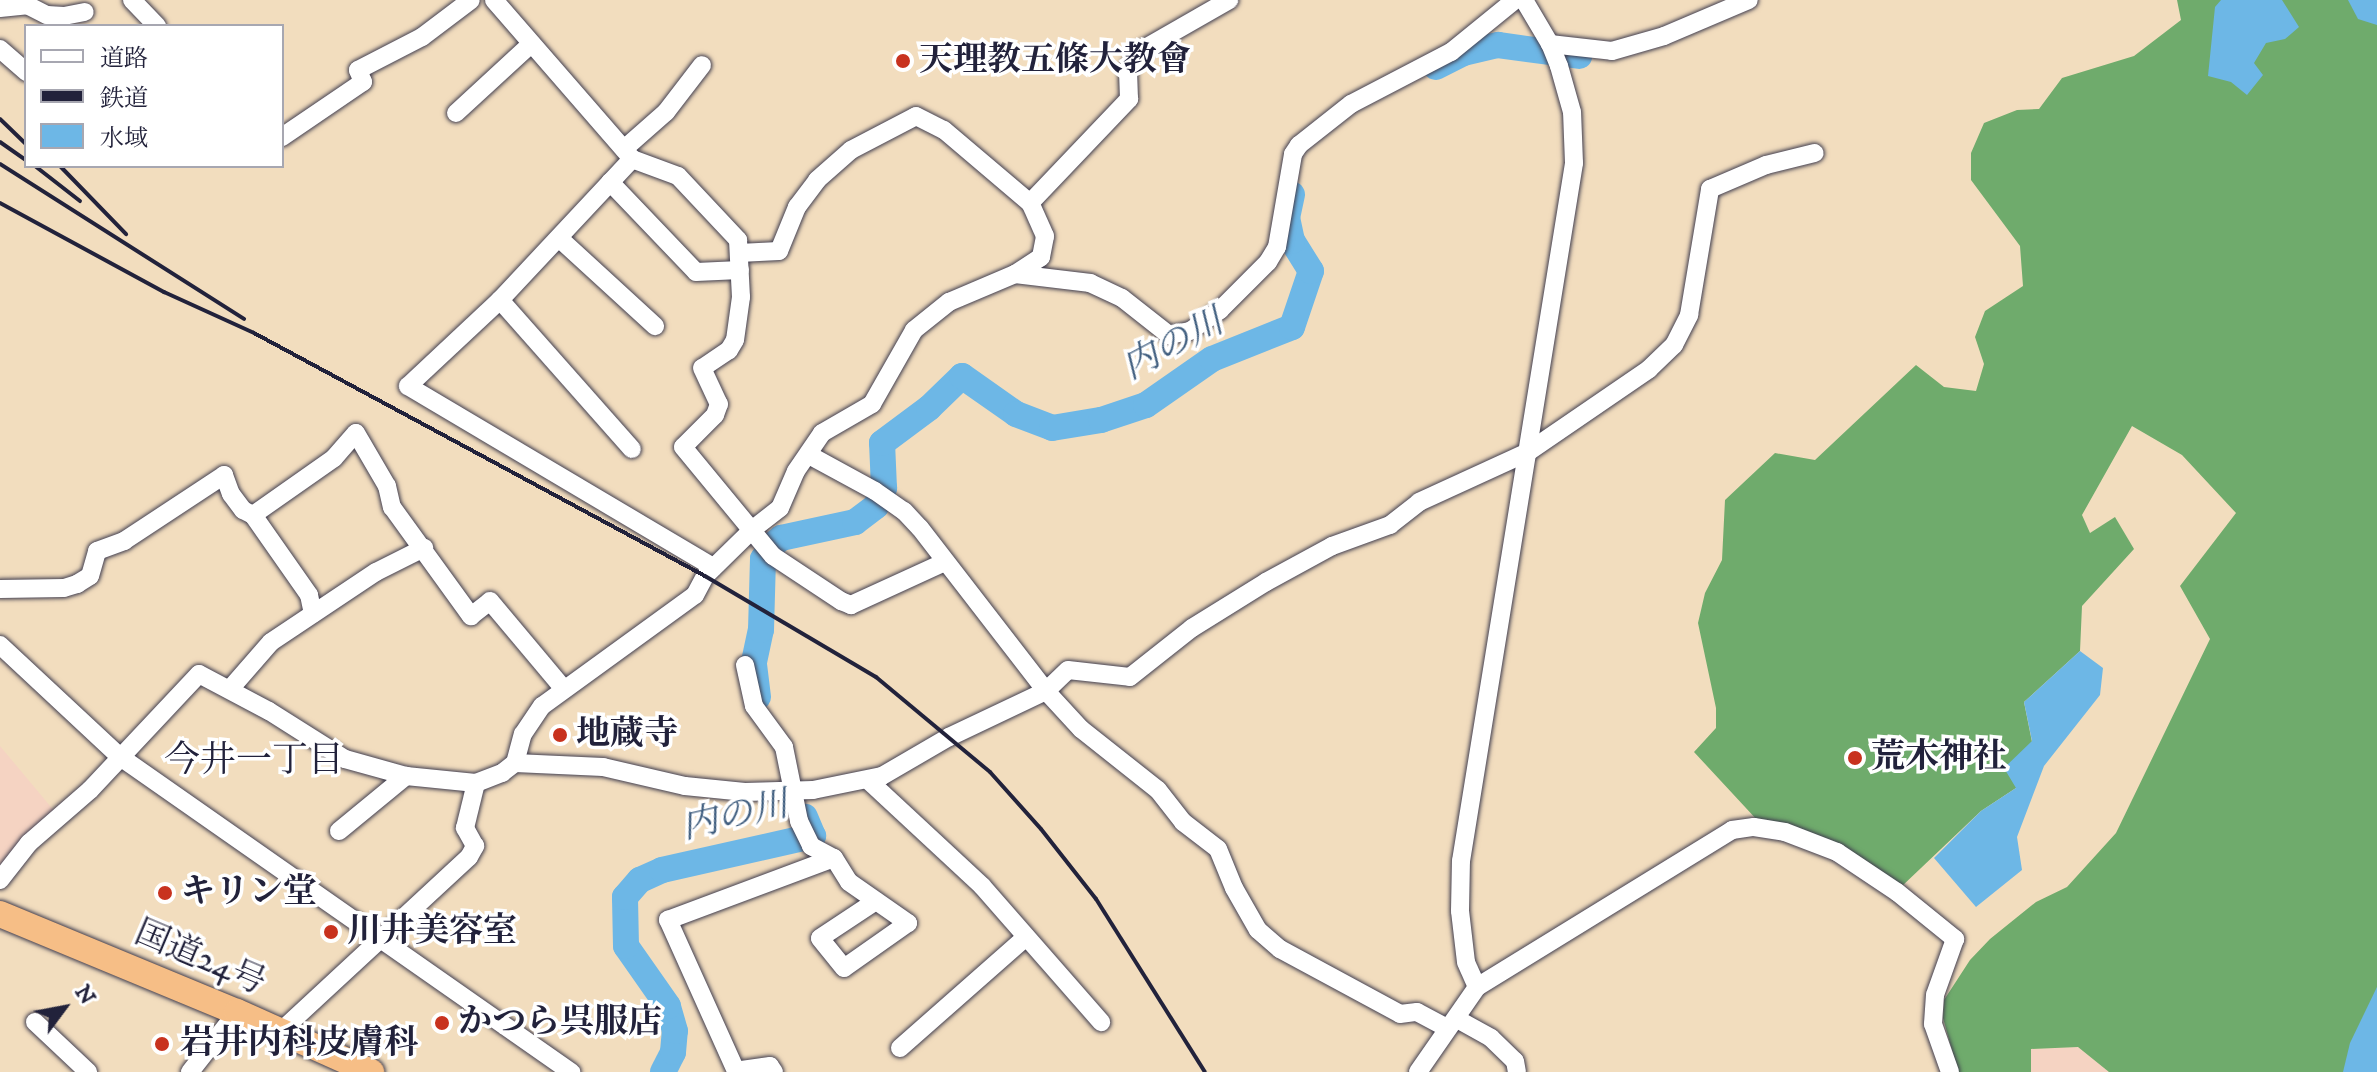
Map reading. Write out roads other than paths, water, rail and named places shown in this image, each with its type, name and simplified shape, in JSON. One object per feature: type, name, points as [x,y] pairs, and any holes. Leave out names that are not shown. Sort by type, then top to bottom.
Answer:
[{"type":"highway","name":"国道24号","points":[[0,914],[237,1012],[371,1072]]},
{"type":"street","points":[[132,0],[155,24]]},
{"type":"street","points":[[284,136],[363,82],[358,70],[422,37],[471,0]]},
{"type":"street","points":[[494,0],[628,154],[678,176],[738,240],[740,261],[735,340],[729,350],[702,368],[719,404],[715,415],[683,447],[769,550],[851,605],[945,562]]},
{"type":"street","points":[[1030,203],[1129,99],[1128,70],[1140,51],[1229,0]]},
{"type":"street","points":[[1015,274],[1090,283],[1122,298],[1169,335],[1190,331],[1220,310],[1268,262],[1277,247],[1293,154],[1299,145],[1351,104],[1451,52],[1515,0]]},
{"type":"street","points":[[1477,987],[1466,962],[1460,911],[1461,861],[1574,163],[1572,112],[1559,66],[1524,0]]},
{"type":"street","points":[[1550,44],[1612,51],[1664,36],[1749,0]]},
{"type":"street","points":[[0,8],[27,5],[51,21],[86,13]]},
{"type":"street","points":[[456,113],[531,44]]},
{"type":"street","points":[[0,49],[24,70]]},
{"type":"street","points":[[702,65],[628,154],[610,182],[560,239],[408,386],[713,567]]},
{"type":"street","points":[[0,880],[29,843],[90,790],[199,674],[230,689],[345,759],[406,776],[476,783],[502,773],[515,763],[523,734],[542,706],[695,595],[713,567],[780,508],[796,471],[822,433],[872,404],[914,330],[935,310],[1015,274],[1041,257],[1045,246],[1045,236],[1030,203],[944,130],[916,116],[861,144],[817,180],[797,207],[779,251],[696,272],[610,182]]},
{"type":"street","points":[[515,763],[603,767],[685,786],[745,792],[792,792],[869,781],[949,737],[1046,691],[1068,670],[1130,677],[1192,628],[1266,582],[1332,546],[1390,525],[1419,502],[1528,452],[1649,369],[1684,331],[1710,189],[1766,165],[1815,153]]},
{"type":"street","points":[[560,239],[655,326]]},
{"type":"street","points":[[500,300],[632,449]]},
{"type":"street","points":[[253,515],[334,458],[356,433],[387,486],[392,507],[471,616],[490,601],[563,688]]},
{"type":"street","points":[[809,455],[904,511],[1046,691],[1081,729],[1158,790],[1183,822],[1218,849],[1234,888],[1258,930],[1280,949],[1400,1014],[1417,1012],[1491,1038],[1515,1061],[1517,1072]]},
{"type":"street","points":[[0,589],[64,588],[77,584],[90,576],[97,551],[124,541],[224,475],[231,494],[243,510],[253,515],[309,595],[313,614]]},
{"type":"street","points":[[230,689],[271,642],[376,572],[424,548]]},
{"type":"street","points":[[0,645],[119,756],[571,1072]]},
{"type":"street","points":[[745,665],[754,706],[784,747],[799,821],[811,846],[834,858],[849,882],[876,901]]},
{"type":"street","points":[[339,831],[406,776]]},
{"type":"street","points":[[869,781],[982,886],[1101,1022]]},
{"type":"street","points":[[281,1031],[469,857],[475,846],[465,828],[476,783]]},
{"type":"street","points":[[1418,1072],[1477,987],[1732,830],[1754,827],[1785,832],[1837,852],[1897,892],[1955,939],[1935,995],[1933,1024],[1950,1072]]},
{"type":"street","points":[[774,1072],[770,1066],[736,1071],[668,920],[834,858]]},
{"type":"street","points":[[900,1048],[1026,937]]},
{"type":"street","points":[[190,1072],[237,1012]]},
{"type":"street","points":[[35,1022],[88,1072]]},
{"type":"water","points":[[2221,0],[2282,0],[2299,27],[2285,39],[2266,43],[2254,63],[2263,75],[2247,95],[2231,82],[2208,76],[2215,7]]},
{"type":"water","points":[[2348,0],[2377,0],[2377,25],[2358,19]]},
{"type":"water","points":[[2080,651],[2103,668],[2100,695],[2044,766],[2017,837],[2022,870],[1976,907],[1934,858],[1981,811],[2016,788],[2004,768],[2032,741],[2024,702]]},
{"type":"water","points":[[2377,987],[2377,1072],[2343,1072],[2350,1043]]},
{"type":"waterway","name":"内の川","points":[[1436,67],[1463,53],[1498,45],[1579,56]]},
{"type":"waterway","name":"内の川","points":[[758,697],[754,662],[761,630],[763,559],[775,543],[781,538],[855,522],[876,506],[884,488],[882,443],[929,408],[962,376],[1016,414],[1052,428],[1101,420],[1146,405],[1212,359],[1292,327],[1311,271],[1292,241],[1287,218],[1292,195]]},
{"type":"waterway","name":"内の川","points":[[663,1072],[673,1052],[675,1031],[668,1006],[626,946],[625,897],[640,880],[662,870],[813,836],[805,817]]},
{"type":"railway","points":[[0,119],[24,142]]},
{"type":"railway","points":[[0,142],[24,159]]},
{"type":"railway","points":[[0,164],[244,319]]},
{"type":"railway","points":[[38,168],[80,201]]},
{"type":"railway","points":[[62,168],[126,234]]},
{"type":"railway","points":[[0,203],[164,292],[254,333],[705,576],[876,677],[990,772],[1041,829],[1096,899],[1205,1072]]},
{"type":"place","name":"天理教五條大教會","points":[[903,61]]},
{"type":"place","name":"地蔵寺","points":[[560,735]]},
{"type":"place","name":"荒木神社","points":[[1855,758]]},
{"type":"place","name":"キリン堂","points":[[165,893]]},
{"type":"place","name":"川井美容室","points":[[331,932]]},
{"type":"place","name":"かつら呉服店","points":[[442,1023]]},
{"type":"place","name":"岩井内科皮膚科","points":[[162,1044]]},
{"type":"district","name":"今井一丁目","points":[[254,761]]}]
